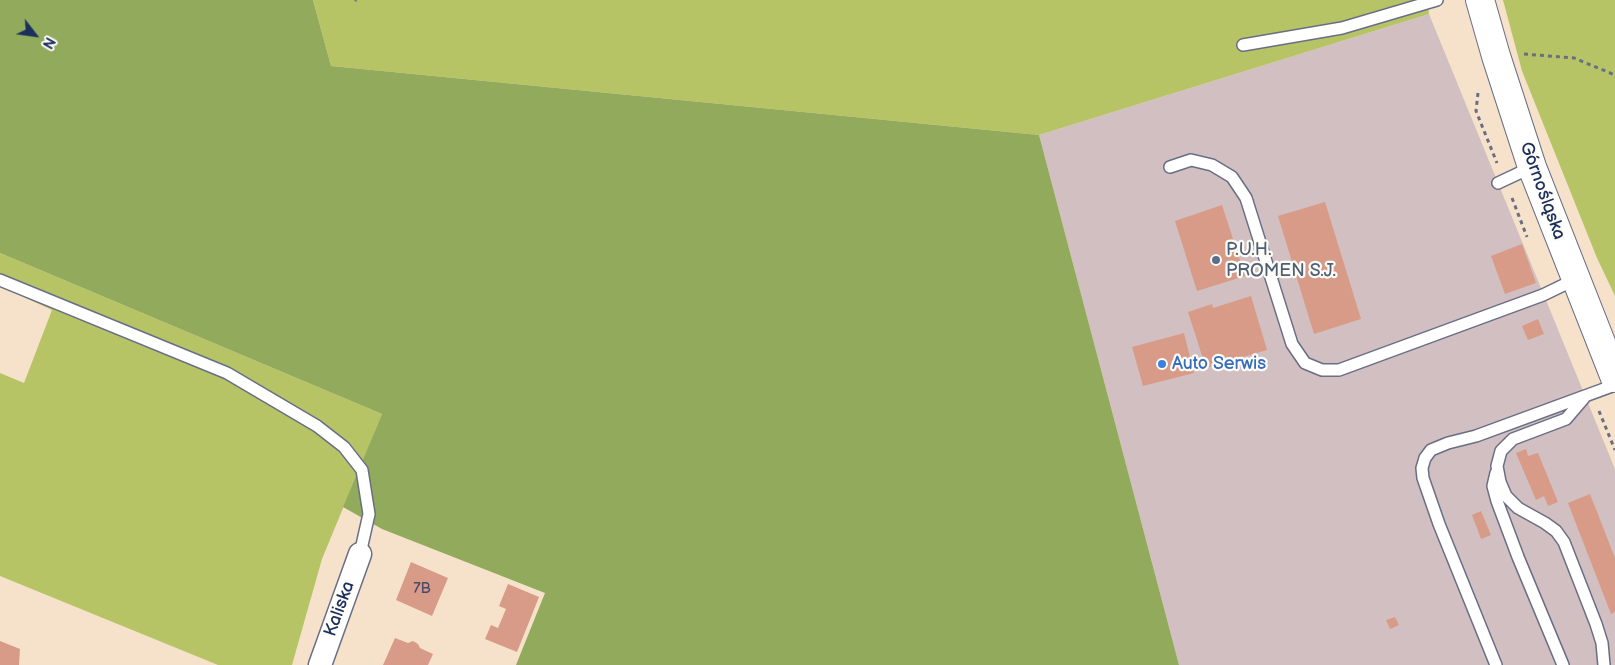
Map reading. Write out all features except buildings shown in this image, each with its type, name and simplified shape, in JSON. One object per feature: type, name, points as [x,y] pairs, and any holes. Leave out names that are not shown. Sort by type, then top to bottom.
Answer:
[{"type":"street","name":"Górnośląska","points":[[1480,0],[1532,167],[1576,279],[1609,348],[1615,378]]},
{"type":"street","name":"Kaliska","points":[[320,665],[360,554]]},
{"type":"lane","points":[[1243,45],[1342,28],[1437,0]]},
{"type":"lane","points":[[1170,167],[1192,160],[1212,165],[1232,177],[1246,198],[1292,344],[1305,363],[1322,370],[1339,370],[1543,295],[1576,279]]},
{"type":"lane","points":[[1498,184],[1532,167]]},
{"type":"lane","points":[[0,280],[227,373],[316,426],[344,446],[362,470],[368,505],[369,514],[360,554]]},
{"type":"lane","points":[[1496,665],[1426,487],[1422,468],[1425,458],[1431,450],[1448,443],[1476,436],[1615,385]]},
{"type":"lane","points":[[1563,665],[1518,557],[1493,486],[1501,451],[1513,439],[1566,419],[1585,397]]},
{"type":"lane","points":[[1497,466],[1500,482],[1506,496],[1518,508],[1545,522],[1556,531],[1564,542],[1596,624],[1602,643],[1604,665]]},
{"type":"path","points":[[1496,56],[1512,53],[1574,58],[1615,75]]},
{"type":"shaded area","points":[[1429,14],[1615,469],[1615,665],[1179,665],[1039,135]]},
{"type":"green space","points":[[0,0],[313,0],[331,66],[1039,135],[1179,665],[516,665],[545,593],[382,529],[343,507],[382,414],[0,253]]},
{"type":"green space","points":[[313,0],[1427,0],[1429,14],[1039,135],[331,66]]},
{"type":"green space","points":[[1503,0],[1615,0],[1615,296],[1597,258],[1522,71]]},
{"type":"green space","points":[[0,253],[382,414],[322,559],[292,665],[218,665],[0,576],[0,373],[24,383],[52,310],[0,286]]},
{"type":"place","name":"P.U.H. PROMEN S.J.","points":[[1216,260]]},
{"type":"place","name":"Auto Serwis","points":[[1162,364]]}]
